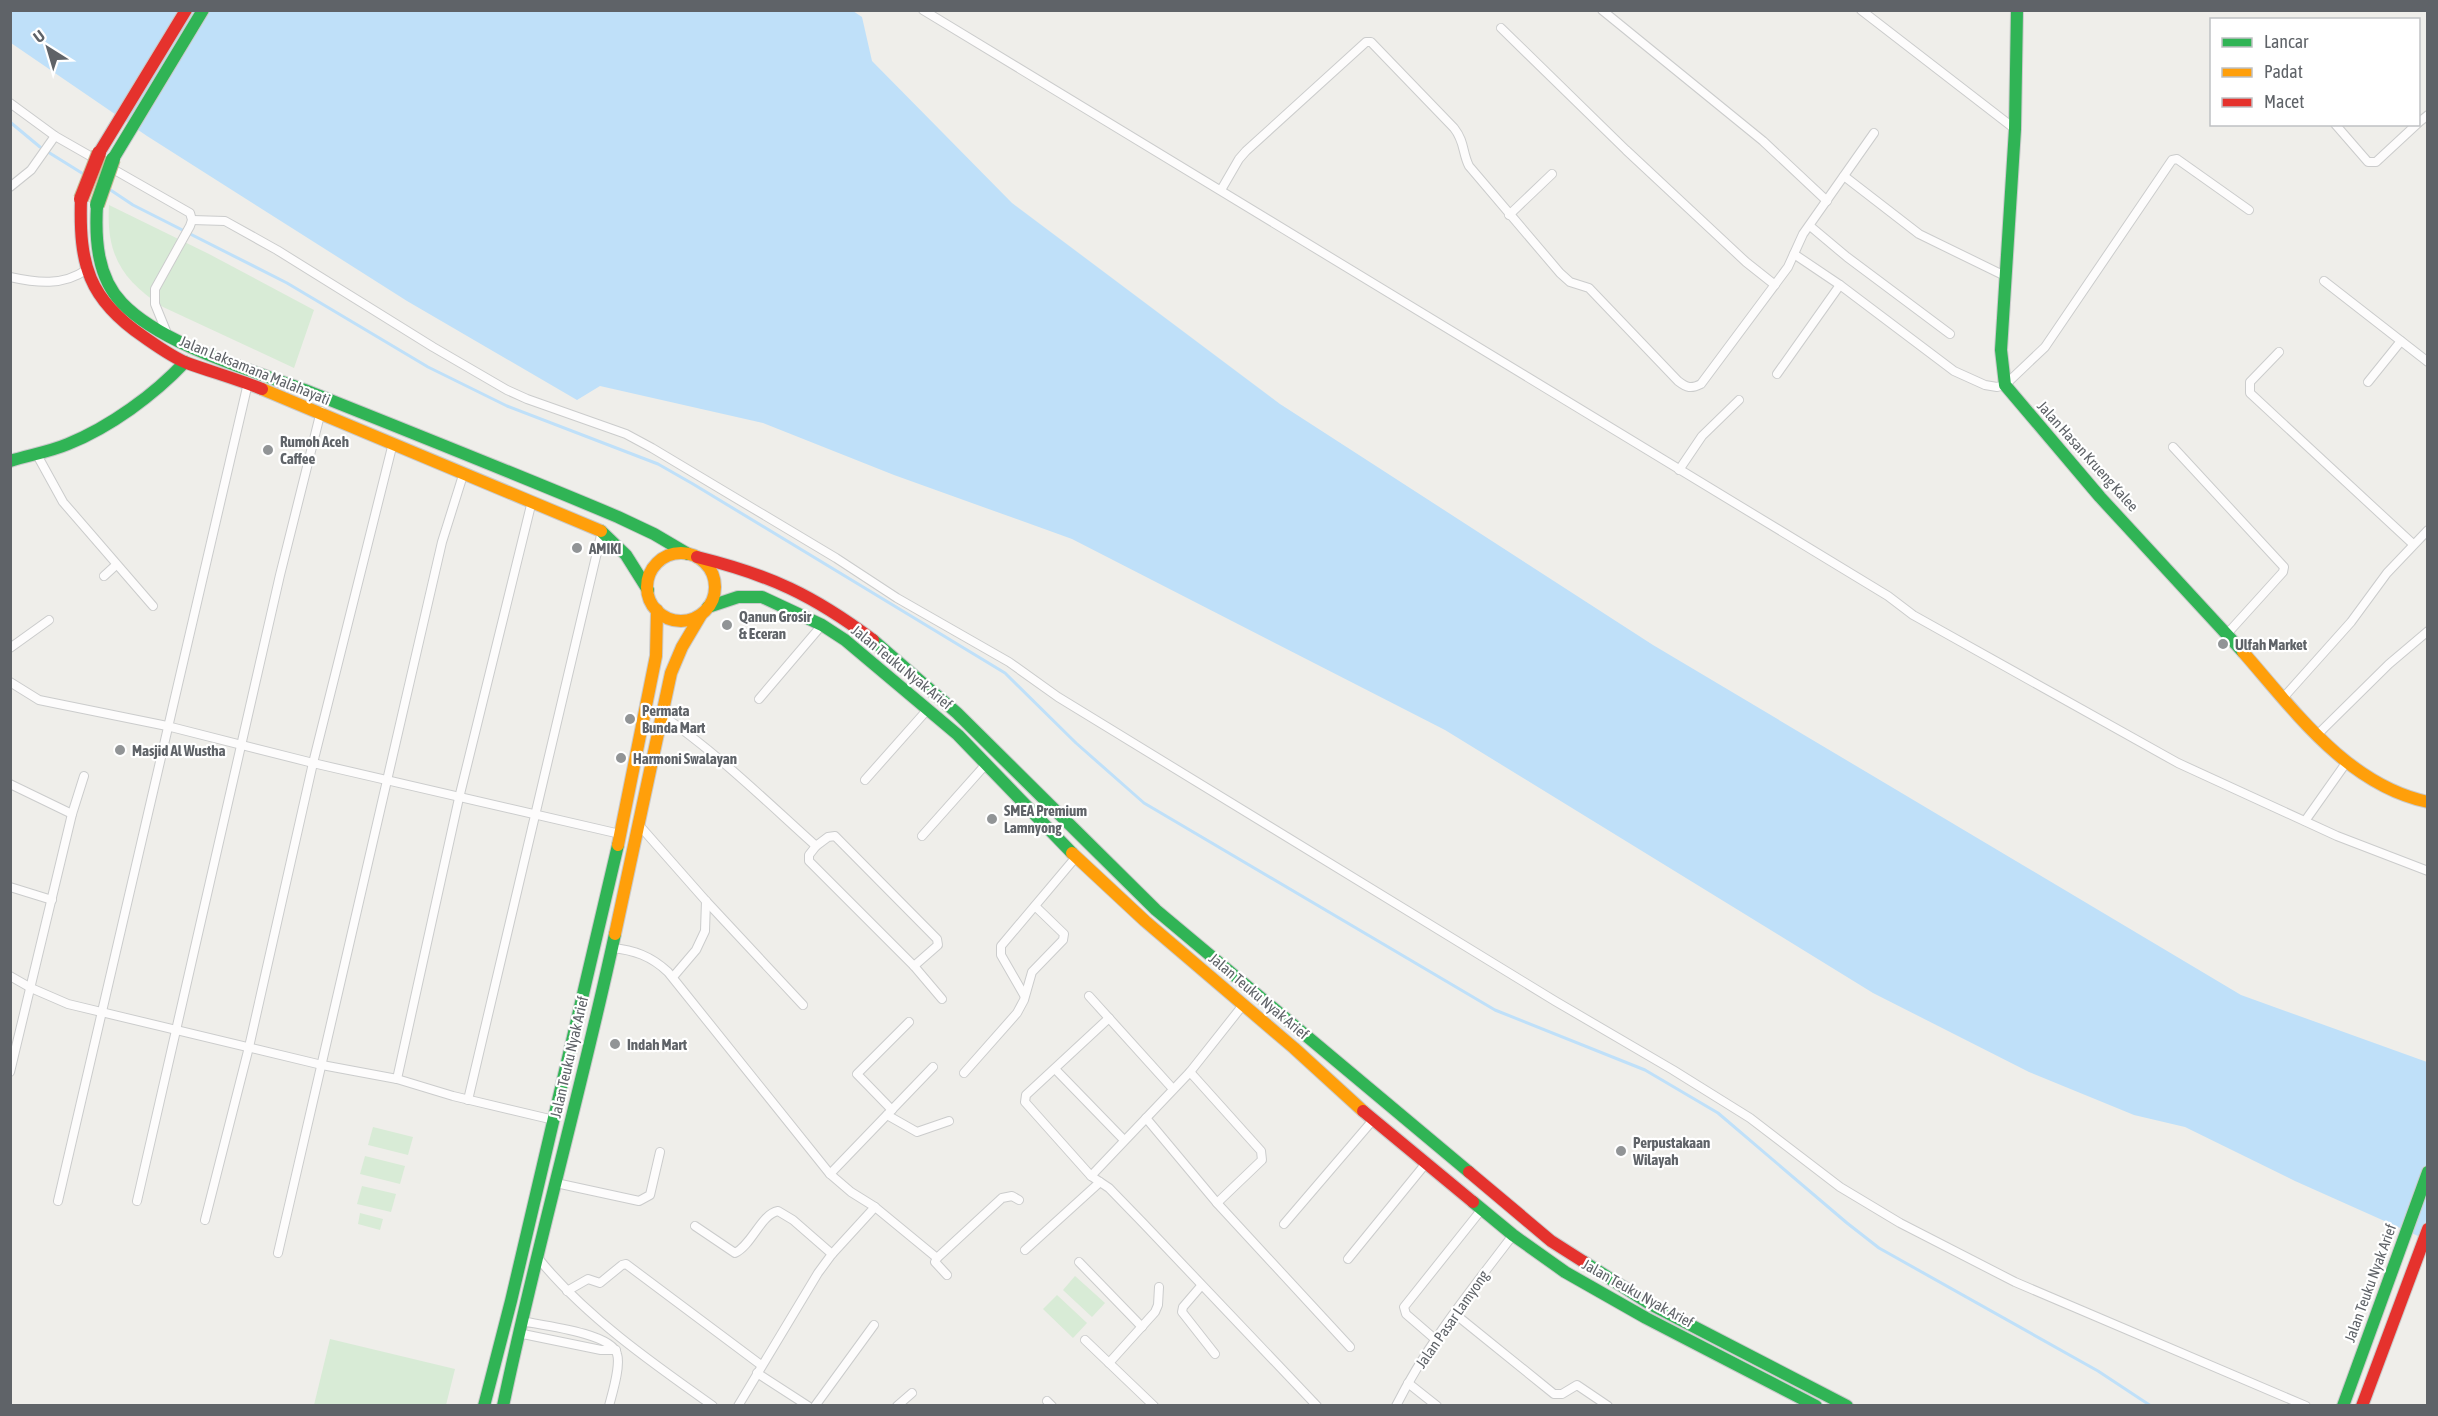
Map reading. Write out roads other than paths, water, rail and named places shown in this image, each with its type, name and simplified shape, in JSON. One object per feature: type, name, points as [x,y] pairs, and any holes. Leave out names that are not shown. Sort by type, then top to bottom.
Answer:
[{"type":"main road","name":"Jalan Laksamana Malahayati","points":[[186,10],[129,118],[112,159],[97,205],[96,245],[99,262],[108,284],[123,304],[138,317],[168,334],[643,527],[693,555]]},
{"type":"main road","name":"Jalan Laksamana Malahayati","points":[[203,10],[129,118],[99,153],[81,199],[81,247],[86,270],[103,304],[117,320],[185,362],[218,371],[248,383],[602,531],[626,555],[648,590]]},
{"type":"main road","points":[[2005,385],[2001,350],[2015,129],[2017,10]]},
{"type":"main road","points":[[10,460],[68,444],[111,420],[152,391],[185,362]]},
{"type":"main road","name":"Jalan Hasan Krueng Kalee","points":[[2005,385],[2100,497],[2138,536],[2343,766],[2425,804]]},
{"type":"main road","points":[[670,555],[693,555],[711,570],[715,580],[713,599],[705,611],[683,621],[673,620],[657,610],[648,590],[651,573],[663,559],[670,555]]},
{"type":"main road","name":"Jalan Teuku Nyak Arief","points":[[693,555],[737,567],[785,585],[824,606],[864,633],[949,704],[995,748],[1093,852],[1156,910],[1551,1241],[1650,1304],[1847,1406]]},
{"type":"main road","name":"Jalan Teuku Nyak Arief","points":[[503,1406],[519,1327],[538,1258],[612,948],[662,715],[677,658],[705,611],[738,597],[762,597],[782,604],[822,625],[844,640],[928,709],[987,763],[1076,857],[1145,921],[1373,1120],[1427,1162],[1513,1235],[1565,1272],[1646,1318],[1816,1406]]},
{"type":"main road","name":"Jalan Teuku Nyak Arief","points":[[484,1406],[554,1120],[620,834],[656,656],[657,610]]},
{"type":"main road","points":[[1145,921],[1156,910]]},
{"type":"main road","name":"Jalan Teuku Nyak Arief","points":[[2343,1404],[2427,1172]]},
{"type":"main road","points":[[2362,1406],[2427,1229]]},
{"type":"street","points":[[923,10],[1888,596],[1913,615],[2178,763],[2305,821],[2427,871]]},
{"type":"street","points":[[1602,10],[1763,141],[1827,201]]},
{"type":"street","points":[[1861,10],[2015,129]]},
{"type":"street","points":[[1501,28],[1626,150],[1775,285]]},
{"type":"street","points":[[1221,190],[1239,159],[1370,41],[1454,128],[1464,144],[1468,166],[1509,215],[1548,256],[1560,273],[1570,282],[1588,288],[1686,387],[1693,388],[1701,384],[1775,285],[1794,254],[1798,242],[1874,133]]},
{"type":"street","points":[[10,103],[55,135],[188,211],[191,223],[158,283],[154,297],[159,319],[168,334]]},
{"type":"street","points":[[2337,126],[2368,162],[2376,162],[2416,126]]},
{"type":"street","points":[[10,187],[36,164],[55,135]]},
{"type":"street","points":[[1794,254],[1840,285],[1954,371],[1985,385],[1997,387],[2005,385],[2045,347],[2172,160],[2177,159],[2249,210]]},
{"type":"street","points":[[1509,215],[1552,174]]},
{"type":"street","points":[[1844,176],[1919,234],[2005,276]]},
{"type":"street","points":[[191,223],[225,221],[277,250],[507,390],[626,434],[701,476],[897,598],[1009,662],[1058,697],[1555,1001],[1683,1076],[1750,1118],[1840,1187],[1900,1223],[2015,1282],[2306,1406]]},
{"type":"street","points":[[1810,226],[1950,334]]},
{"type":"street","points":[[10,277],[34,282],[60,281],[75,278],[86,270]]},
{"type":"street","points":[[2324,282],[2427,362]]},
{"type":"street","points":[[1777,374],[1840,285]]},
{"type":"street","points":[[2368,382],[2401,341]]},
{"type":"street","points":[[2279,352],[2250,382],[2250,393],[2413,544]]},
{"type":"street","points":[[58,1201],[104,1012],[167,726],[248,383]]},
{"type":"street","points":[[137,1201],[280,575],[325,399]]},
{"type":"street","points":[[1679,470],[1702,436],[1738,400]]},
{"type":"street","points":[[205,1220],[249,1047],[313,763],[393,443]]},
{"type":"street","points":[[2173,447],[2284,567],[2283,572],[2226,635]]},
{"type":"street","points":[[36,453],[63,502],[153,606]]},
{"type":"street","points":[[278,1253],[442,542],[464,472]]},
{"type":"street","points":[[397,1079],[459,798],[532,501]]},
{"type":"street","points":[[2283,698],[2345,630],[2387,573],[2427,530]]},
{"type":"street","points":[[468,1100],[602,531]]},
{"type":"street","points":[[104,576],[116,565]]},
{"type":"street","points":[[12,644],[49,620]]},
{"type":"street","points":[[759,699],[822,625]]},
{"type":"street","points":[[2317,735],[2389,664],[2427,631]]},
{"type":"street","points":[[10,682],[39,700],[167,726],[459,798],[620,834]]},
{"type":"street","points":[[865,780],[928,709]]},
{"type":"street","points":[[662,715],[690,734],[727,765],[816,846]]},
{"type":"street","points":[[922,836],[987,763]]},
{"type":"street","points":[[2305,821],[2343,766]]},
{"type":"street","points":[[10,1072],[72,813],[84,776]]},
{"type":"street","points":[[10,784],[72,813]]},
{"type":"street","points":[[639,825],[803,1005]]},
{"type":"street","points":[[914,966],[938,945],[937,939],[835,836],[828,837],[816,846],[809,855],[809,861],[914,966],[942,999]]},
{"type":"street","points":[[1024,995],[999,951],[1076,857]]},
{"type":"street","points":[[10,887],[52,900]]},
{"type":"street","points":[[673,977],[696,950],[705,931],[706,901]]},
{"type":"street","points":[[964,1073],[1017,1013],[1032,972],[1063,940],[1064,934],[1035,906]]},
{"type":"street","points":[[612,948],[632,950],[662,966],[830,1174],[851,1192],[875,1207],[937,1258],[936,1262],[947,1275]]},
{"type":"street","points":[[10,976],[68,1004],[322,1065],[397,1079],[468,1100],[554,1120]]},
{"type":"street","points":[[1089,996],[1173,1089]]},
{"type":"street","points":[[1091,1176],[1190,1072],[1243,1005]]},
{"type":"street","points":[[1109,1018],[1026,1095],[1025,1102],[1091,1176],[1143,1223],[1317,1406]]},
{"type":"street","points":[[909,1022],[857,1074],[890,1113],[917,1132],[949,1121]]},
{"type":"street","points":[[830,1174],[933,1067]]},
{"type":"street","points":[[1055,1069],[1124,1140]]},
{"type":"street","points":[[1190,1072],[1261,1150],[1262,1160],[1217,1203]]},
{"type":"street","points":[[1146,1118],[1217,1203],[1350,1347]]},
{"type":"street","points":[[1284,1224],[1373,1120]]},
{"type":"street","points":[[556,1183],[639,1201],[646,1200],[650,1195],[660,1152]]},
{"type":"street","points":[[1348,1259],[1427,1162]]},
{"type":"street","points":[[1025,1250],[1100,1182]]},
{"type":"street","points":[[937,1258],[1002,1198],[1012,1196],[1019,1200]]},
{"type":"street","points":[[738,1406],[832,1254],[875,1207]]},
{"type":"street","points":[[1436,1340],[1406,1314],[1404,1306],[1482,1209]]},
{"type":"street","points":[[695,1226],[735,1253],[744,1248],[769,1214],[778,1211],[793,1220],[832,1254]]},
{"type":"street","name":"Jalan Pasar Lamyong","points":[[1396,1406],[1407,1383],[1436,1340],[1513,1235]]},
{"type":"street","points":[[538,1258],[580,1304],[713,1406]]},
{"type":"street","points":[[1079,1262],[1142,1327]]},
{"type":"street","points":[[567,1292],[588,1279],[600,1283],[626,1264],[808,1406]]},
{"type":"street","points":[[1201,1286],[1183,1307],[1182,1312],[1215,1354]]},
{"type":"street","points":[[1109,1363],[1157,1308],[1159,1287]]},
{"type":"street","points":[[1455,1314],[1554,1394],[1562,1394],[1577,1384],[1608,1406]]},
{"type":"street","points":[[815,1406],[874,1325]]},
{"type":"street","points":[[519,1327],[567,1330],[604,1341],[616,1350],[618,1360],[609,1406]]},
{"type":"street","points":[[1085,1340],[1154,1406]]},
{"type":"street","points":[[1407,1383],[1437,1406]]},
{"type":"street","points":[[897,1406],[912,1393]]},
{"type":"water","points":[[10,11],[853,11],[862,17],[872,61],[1012,203],[1280,404],[1653,645],[2241,995],[2427,1062],[2427,1240],[2295,1181],[2185,1127],[2134,1115],[2029,1072],[1873,993],[1445,730],[1072,539],[894,475],[763,423],[600,386],[577,400],[407,301],[147,136],[11,43]]},
{"type":"waterway","points":[[10,122],[40,147],[85,175]]},
{"type":"waterway","points":[[109,189],[133,205],[287,283],[428,367],[507,406],[658,464],[693,484],[1005,673],[1076,743],[1144,803],[1495,1010],[1645,1070],[1718,1113],[1879,1248],[2098,1371],[2151,1406]]},
{"type":"place","name":"Rumoh Aceh Caffee","points":[[268,450]]},
{"type":"place","name":"AMIKI","points":[[577,548]]},
{"type":"place","name":"Qanun Grosir & Eceran","points":[[727,625]]},
{"type":"place","name":"Ulfah Market","points":[[2223,644]]},
{"type":"place","name":"Permata Bunda Mart","points":[[630,719]]},
{"type":"place","name":"Masjid Al Wustha","points":[[120,750]]},
{"type":"place","name":"Harmoni Swalayan","points":[[621,758]]},
{"type":"place","name":"SMEA Premium Lamnyong","points":[[992,819]]},
{"type":"place","name":"Indah Mart","points":[[615,1044]]},
{"type":"place","name":"Perpustakaan Wilayah","points":[[1621,1151]]}]
